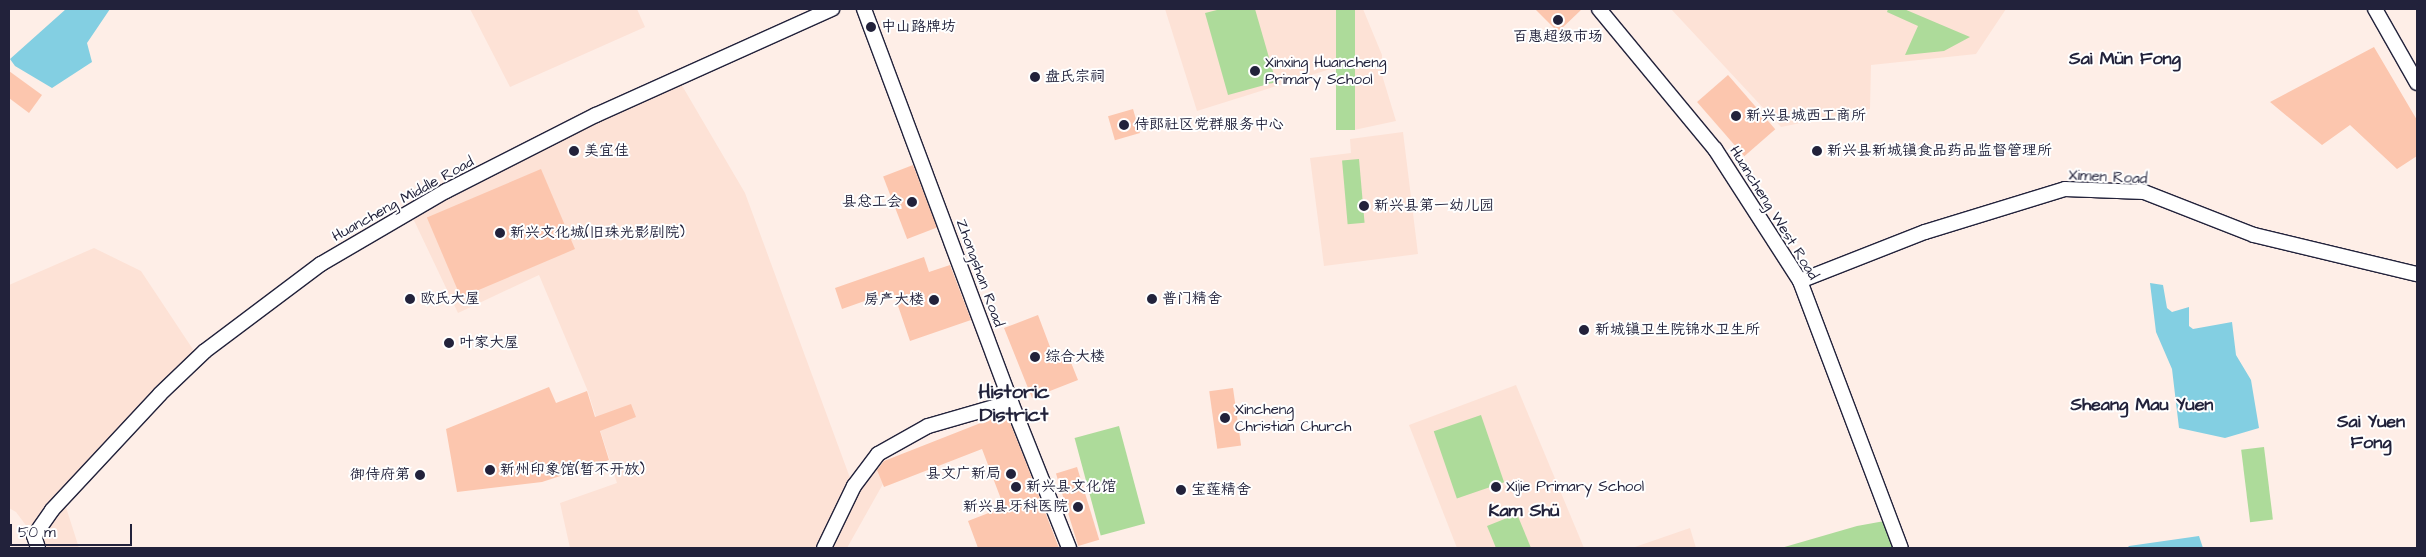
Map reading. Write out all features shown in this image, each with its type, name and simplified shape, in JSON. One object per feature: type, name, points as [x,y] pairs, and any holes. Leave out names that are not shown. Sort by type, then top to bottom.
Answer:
[{"type":"street","name":"Huancheng Middle Road","points":[[38,548],[34,536],[52,510],[205,351],[321,264],[446,191],[596,115],[832,9]]},
{"type":"street","name":"Zhongshan Road","points":[[864,9],[1011,402],[1070,548]]},
{"type":"street","name":"Huancheng West Road","points":[[1599,9],[1715,148],[1800,281],[1901,548]]},
{"type":"street","points":[[2375,9],[2417,83]]},
{"type":"street","name":"Ximen Road","points":[[1800,281],[1926,232],[2066,189],[2144,192],[2254,235],[2417,274]]},
{"type":"street","points":[[824,548],[854,486],[878,454],[928,426],[1011,402]]},
{"type":"shaded area","points":[[470,9],[637,9],[645,27],[510,87]]},
{"type":"shaded area","name":"Xinxing Huancheng Primary School","points":[[1165,9],[1363,9],[1382,55],[1382,75],[1396,121],[1354,130],[1340,66],[1197,111]]},
{"type":"shaded area","points":[[1671,9],[2006,9],[1976,54],[1871,65],[1870,109],[1781,127]]},
{"type":"shaded area","points":[[677,77],[745,193],[853,486],[870,464],[888,475],[847,548],[570,548],[560,503],[617,483],[587,389],[539,275],[458,313],[410,212]]},
{"type":"shaded area","name":"新兴县第一幼儿园","points":[[1403,132],[1418,254],[1324,266],[1310,158],[1351,153],[1350,139]]},
{"type":"shaded area","points":[[94,248],[141,271],[198,357],[63,498],[79,548],[38,548],[34,536],[16,512],[9,508],[9,285]]},
{"type":"shaded area","name":"Xijie Primary School","points":[[1516,385],[1584,548],[1457,548],[1409,425]]},
{"type":"shaded area","points":[[1690,528],[1696,548],[1632,548]]},
{"type":"green space","points":[[1221,9],[1255,9],[1276,82],[1228,95],[1205,13]]},
{"type":"green space","points":[[1336,9],[1355,9],[1355,130],[1336,130]]},
{"type":"green space","points":[[1888,9],[1904,9],[1970,37],[1944,51],[1905,55],[1918,26],[1887,12]]},
{"type":"green space","points":[[1359,159],[1365,223],[1348,224],[1342,160]]},
{"type":"green space","points":[[1481,415],[1504,482],[1457,498],[1434,431]]},
{"type":"green space","points":[[1119,426],[1145,524],[1101,535],[1075,438]]},
{"type":"green space","points":[[2264,447],[2273,519],[2250,522],[2241,450]]},
{"type":"green space","points":[[1517,514],[1531,548],[1496,548],[1487,526]]},
{"type":"green space","points":[[1890,520],[1901,548],[1781,548],[1857,526]]},
{"type":"water","points":[[66,9],[110,9],[87,43],[92,62],[52,88],[15,66],[10,59]]},
{"type":"water","points":[[2150,283],[2163,285],[2167,308],[2172,312],[2189,307],[2189,326],[2193,329],[2232,322],[2236,355],[2251,380],[2259,428],[2225,438],[2179,428],[2172,369],[2156,332]]},
{"type":"water","points":[[2199,536],[2203,548],[2127,548],[2129,546]]},
{"type":"building","name":"百惠超级市场","points":[[1535,9],[1582,9],[1558,32]]},
{"type":"building","points":[[2374,47],[2417,120],[2417,156],[2397,169],[2350,125],[2322,145],[2270,102]]},
{"type":"building","points":[[9,71],[42,95],[29,113],[9,98]]},
{"type":"building","name":"新兴县城西工商所","points":[[1728,75],[1775,129],[1744,156],[1697,102]]},
{"type":"building","name":"侍郎社区党群服务中心","points":[[1133,109],[1140,133],[1115,140],[1108,116]]},
{"type":"building","name":"县总工会","points":[[913,165],[937,228],[907,239],[883,176]]},
{"type":"building","name":"新兴文化城(旧珠光影剧院)","points":[[541,169],[575,249],[461,298],[427,217]]},
{"type":"building","name":"房产大楼","points":[[924,257],[929,272],[950,265],[971,320],[910,341],[893,291],[842,309],[835,288]]},
{"type":"building","name":"综合大楼","points":[[1038,315],[1055,360],[1068,355],[1078,380],[1032,398],[1004,328]]},
{"type":"building","points":[[549,387],[556,403],[587,391],[595,417],[631,404],[636,417],[600,431],[609,460],[542,482],[457,492],[446,429]]},
{"type":"building","name":"Xincheng Christian Church","points":[[1233,388],[1241,445],[1217,449],[1209,391]]},
{"type":"building","name":"县文广新局","points":[[1006,413],[1059,548],[978,548],[968,521],[1004,507],[982,449],[884,487],[877,470],[884,461]]},
{"type":"building","name":"新兴县牙科医院","points":[[1077,467],[1099,540],[1078,546],[1056,473]]},
{"type":"place","name":"百惠超级市场","points":[[1558,20]]},
{"type":"place","name":"中山路牌坊","points":[[871,27]]},
{"type":"place","name":"Xinxing Huancheng Primary School","points":[[1255,71]]},
{"type":"place","name":"盘氏宗祠","points":[[1035,77]]},
{"type":"place","name":"新兴县城西工商所","points":[[1736,116]]},
{"type":"place","name":"侍郎社区党群服务中心","points":[[1124,125]]},
{"type":"place","name":"美宜佳","points":[[574,151]]},
{"type":"place","name":"新兴县新城镇食品药品监督管理所","points":[[1817,151]]},
{"type":"place","name":"县总工会","points":[[912,202]]},
{"type":"place","name":"新兴县第一幼儿园","points":[[1364,206]]},
{"type":"place","name":"新兴文化城(旧珠光影剧院)","points":[[500,233]]},
{"type":"place","name":"欧氏大屋","points":[[410,299]]},
{"type":"place","name":"普门精舍","points":[[1152,299]]},
{"type":"place","name":"房产大楼","points":[[934,300]]},
{"type":"place","name":"新城镇卫生院锦水卫生所","points":[[1584,330]]},
{"type":"place","name":"叶家大屋","points":[[449,343]]},
{"type":"place","name":"综合大楼","points":[[1035,357]]},
{"type":"place","name":"Xincheng Christian Church","points":[[1225,418]]},
{"type":"place","name":"新州印象馆(暂不开放)","points":[[490,470]]},
{"type":"place","name":"县文广新局","points":[[1011,474]]},
{"type":"place","name":"御侍府第","points":[[420,475]]},
{"type":"place","name":"新兴县文化馆","points":[[1016,487]]},
{"type":"place","name":"Xijie Primary School","points":[[1496,487]]},
{"type":"place","name":"宝莲精舍","points":[[1181,490]]},
{"type":"place","name":"新兴县牙科医院","points":[[1078,507]]},
{"type":"district","name":"Sai Mün Fong","points":[[2125,59]]},
{"type":"district","name":"Historic District","points":[[1014,404]]},
{"type":"district","name":"Sheang Mau Yuen","points":[[2142,405]]},
{"type":"district","name":"Sai Yuen Fong","points":[[2371,433]]},
{"type":"district","name":"Kam Shü","points":[[1524,511]]}]
